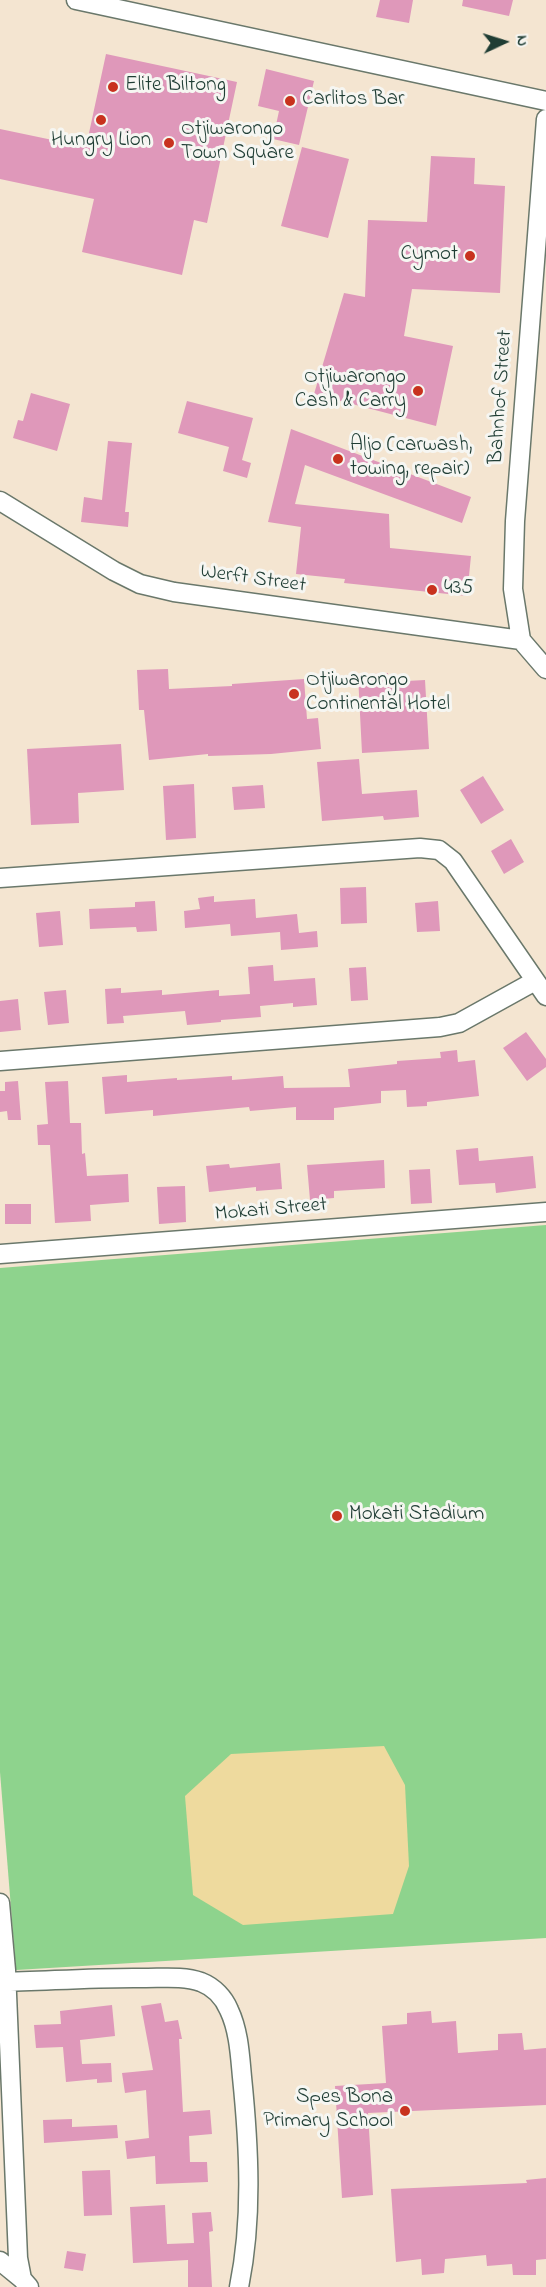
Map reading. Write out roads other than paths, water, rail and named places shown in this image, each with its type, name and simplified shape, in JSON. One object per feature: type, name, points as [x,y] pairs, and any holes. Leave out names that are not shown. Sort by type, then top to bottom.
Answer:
[{"type":"street","points":[[76,0],[546,101]]},
{"type":"street","name":"Bahnhof Street","points":[[521,640],[513,589],[515,521],[546,119]]},
{"type":"street","name":"Werft Street","points":[[0,501],[140,584],[174,592],[521,640]]},
{"type":"street","points":[[521,640],[546,669]]},
{"type":"street","points":[[0,878],[420,849],[439,850],[453,861],[541,989],[459,1023],[440,1027],[0,1061]]},
{"type":"street","name":"Mokati Street","points":[[0,1254],[546,1212]]},
{"type":"street","points":[[0,1903],[17,2240],[26,2283]]},
{"type":"street","points":[[3,1982],[174,1978],[200,1982],[216,1990],[229,2010],[238,2044],[248,2134],[248,2197],[239,2287]]},
{"type":"street","points":[[0,2261],[26,2283]]},
{"type":"place","name":"Elite Biltong","points":[[113,87]]},
{"type":"place","name":"Carlitos Bar","points":[[290,101]]},
{"type":"place","name":"Hungry Lion","points":[[101,120]]},
{"type":"place","name":"Otjiwarongo Town Square","points":[[169,143]]},
{"type":"place","name":"Cymot","points":[[470,256]]},
{"type":"place","name":"Otjiwarongo Cash & Carry","points":[[418,391]]},
{"type":"place","name":"Aljo (carwash, towing, repair)","points":[[338,459]]},
{"type":"place","name":"435","points":[[432,590]]},
{"type":"place","name":"Otjiwarongo Continental Hotel","points":[[294,694]]},
{"type":"place","name":"Mokati Stadium","points":[[337,1516]]},
{"type":"place","name":"Spes Bona Primary School","points":[[405,2111]]}]
